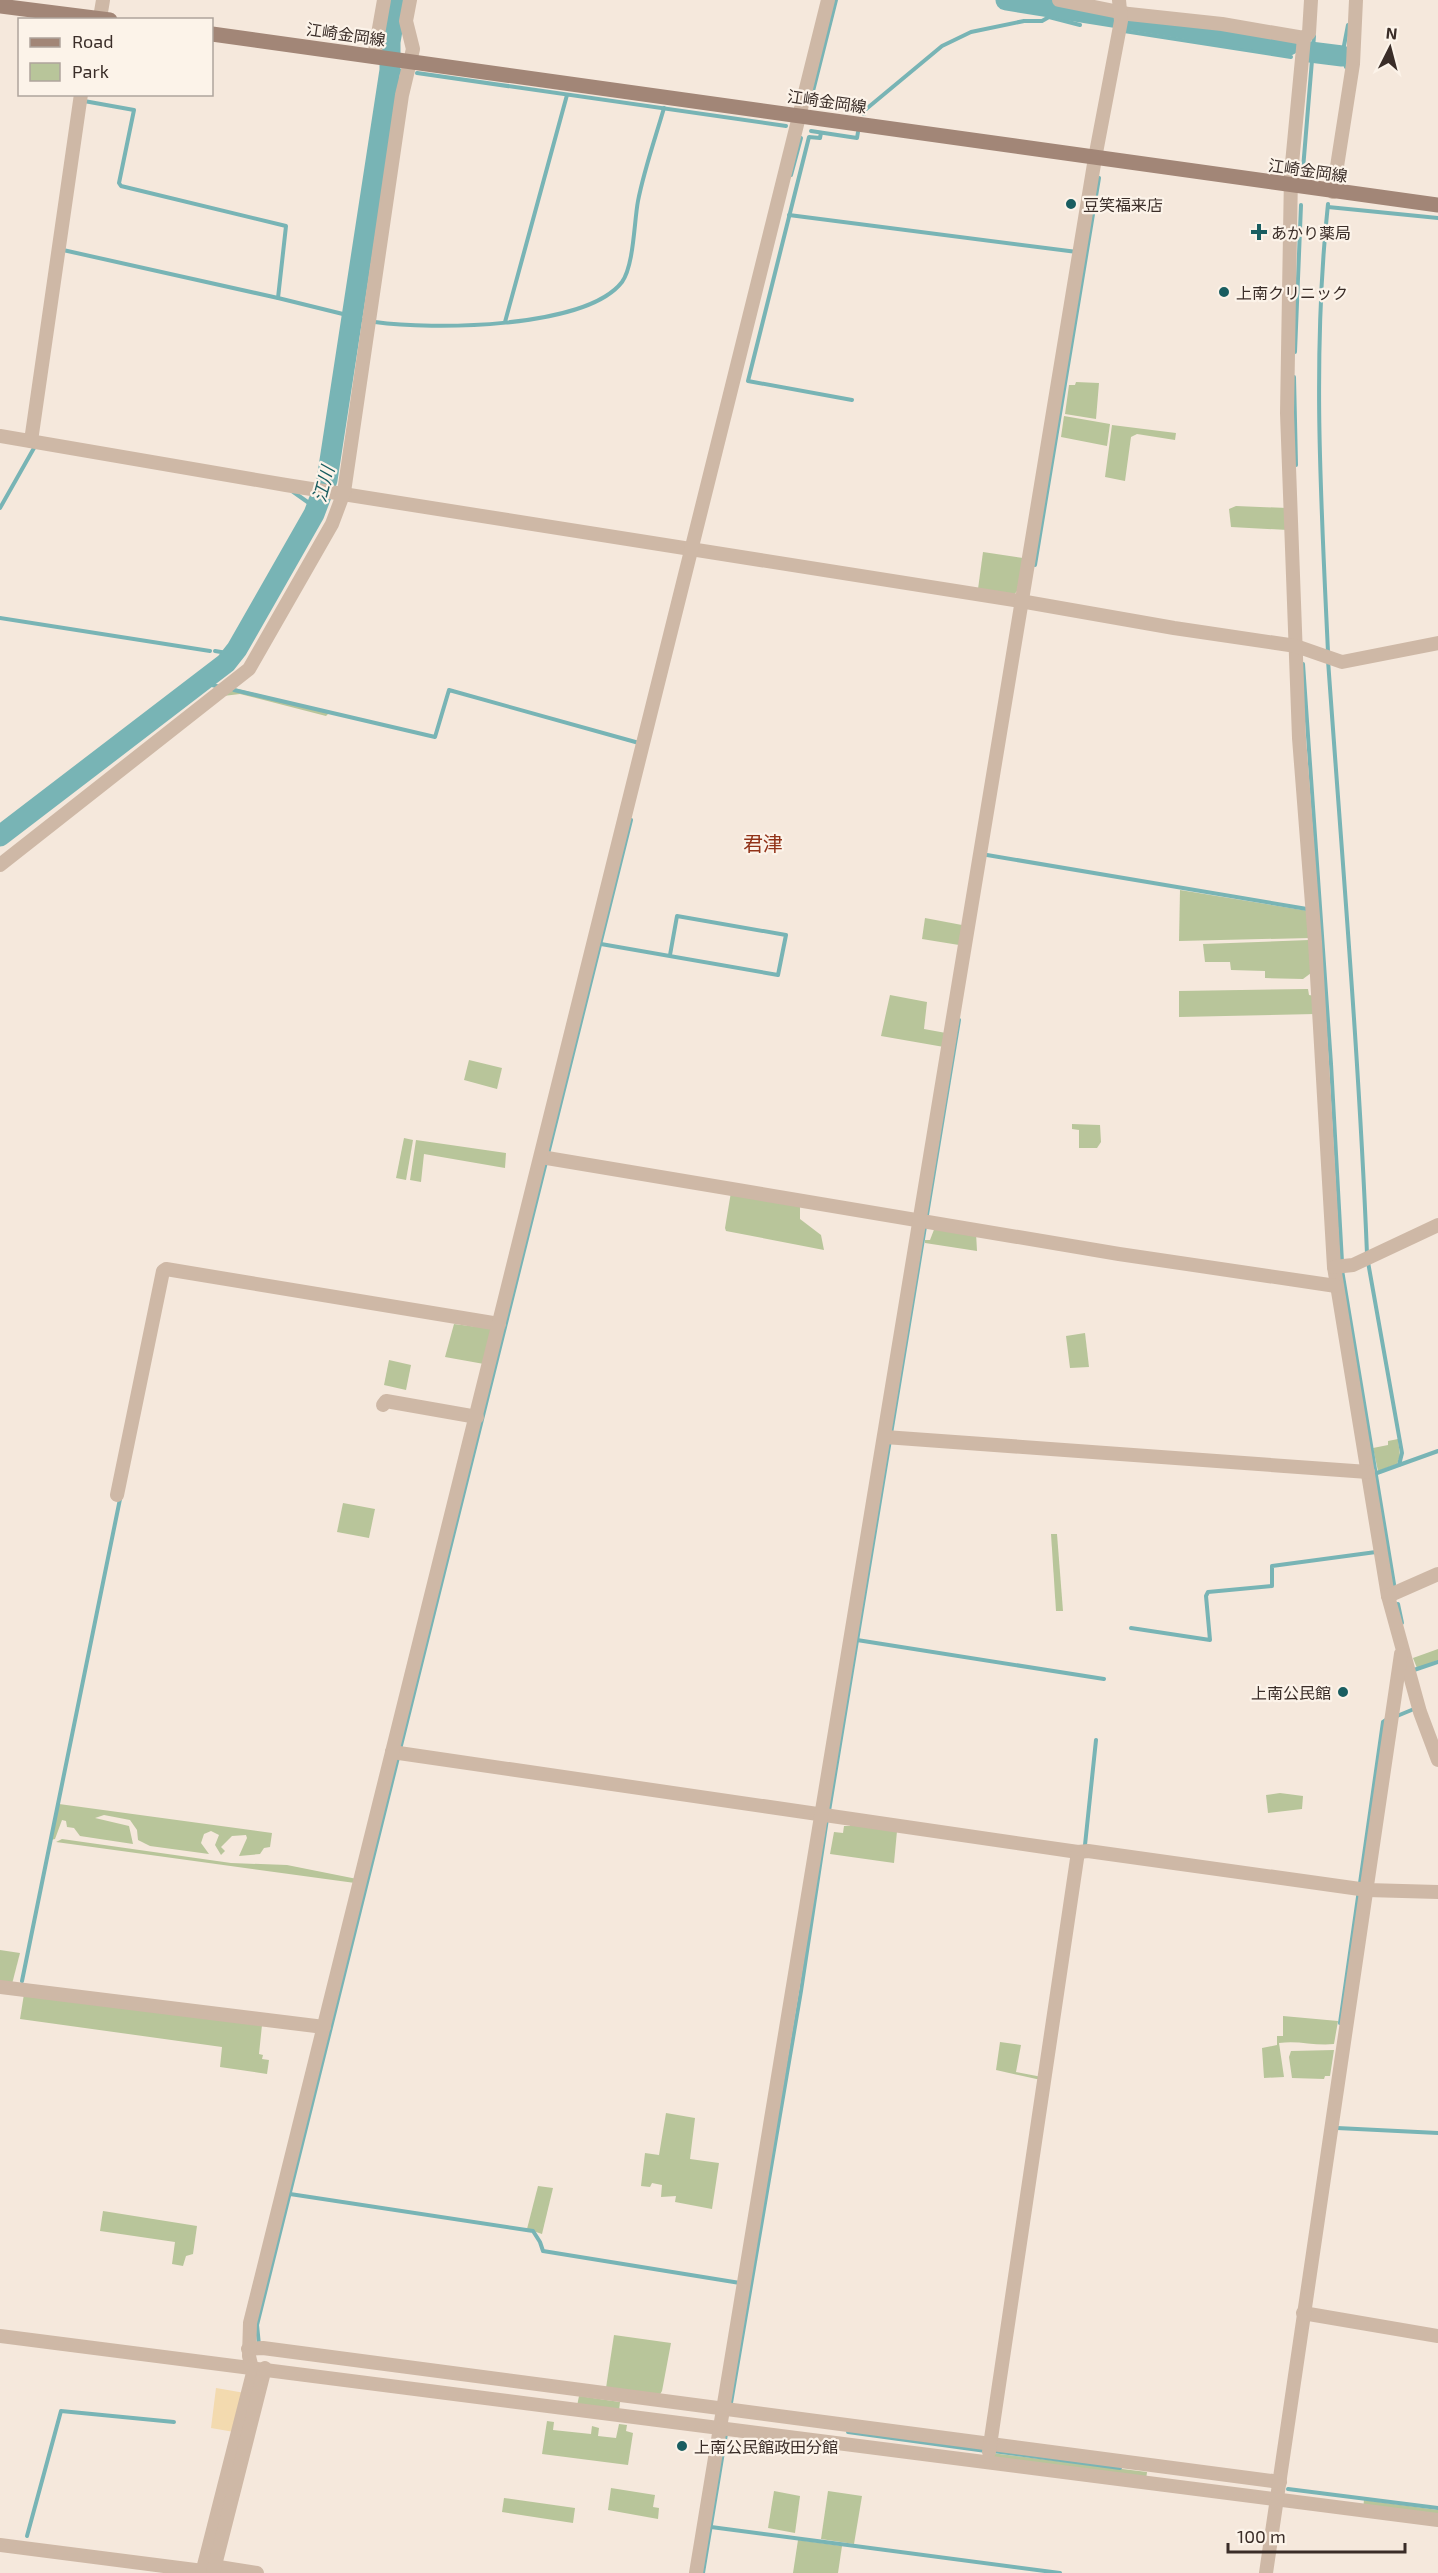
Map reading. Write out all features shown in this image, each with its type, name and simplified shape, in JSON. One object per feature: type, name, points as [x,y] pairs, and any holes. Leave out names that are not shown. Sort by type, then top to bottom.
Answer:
[{"type":"main road","points":[[0,6],[91,18]]},
{"type":"main road","name":"江崎金岡線","points":[[213,34],[1438,205]]},
{"type":"street","points":[[99,18],[103,0]]},
{"type":"street","points":[[377,57],[384,0]]},
{"type":"street","points":[[0,865],[249,669],[332,524],[340,492],[407,61],[413,49],[406,21],[410,0]]},
{"type":"street","points":[[208,2569],[251,2381],[263,2359],[250,2323],[324,2027],[397,1753],[499,1324],[545,1158],[696,549],[828,0]]},
{"type":"street","points":[[1059,0],[1121,12],[1222,24],[1304,38]]},
{"type":"street","points":[[1311,0],[1309,33],[1304,38],[1291,186],[1287,413],[1299,738],[1339,1267],[1336,1286],[1388,1596],[1420,1712],[1438,1760]]},
{"type":"street","points":[[1333,192],[1353,64],[1356,0]]},
{"type":"street","points":[[696,2573],[889,1438],[1026,602],[1095,158],[1121,12]]},
{"type":"street","points":[[31,441],[81,96]]},
{"type":"street","points":[[0,436],[1296,646],[1342,662],[1438,643]]},
{"type":"street","points":[[545,1158],[924,1222],[1336,1286]]},
{"type":"street","points":[[1339,1267],[1367,1258],[1438,1225]]},
{"type":"street","points":[[117,1496],[163,1271],[166,1269],[499,1324]]},
{"type":"street","points":[[383,1405],[386,1401],[477,1417]]},
{"type":"street","points":[[889,1438],[1368,1472]]},
{"type":"street","points":[[1388,1596],[1438,1574]]},
{"type":"street","points":[[1266,2573],[1276,2481],[1362,1889],[1402,1649]]},
{"type":"street","points":[[397,1753],[1078,1852],[1088,1851],[1362,1889],[1438,1892]]},
{"type":"street","points":[[989,2452],[1078,1852]]},
{"type":"street","points":[[0,1987],[324,2027]]},
{"type":"street","points":[[1302,2313],[1438,2336]]},
{"type":"street","points":[[0,2336],[263,2359],[721,2417],[989,2452],[1274,2498],[1438,2520]]},
{"type":"street","points":[[263,2359],[989,2452],[1276,2481]]},
{"type":"street","points":[[0,2545],[257,2573]]},
{"type":"green space","points":[[1076,382],[1099,383],[1096,419],[1065,414],[1069,385],[1075,385]]},
{"type":"green space","points":[[1064,416],[1110,424],[1107,446],[1061,437]]},
{"type":"green space","points":[[1112,425],[1176,433],[1175,440],[1137,434],[1131,437],[1125,481],[1105,477]]},
{"type":"green space","points":[[1236,506],[1287,508],[1288,530],[1231,527],[1229,509]]},
{"type":"green space","points":[[983,552],[1023,558],[1017,591],[1014,595],[978,589]]},
{"type":"green space","points":[[234,688],[330,712],[326,716],[240,694],[223,696]]},
{"type":"green space","points":[[1180,890],[1308,911],[1310,938],[1179,941]]},
{"type":"green space","points":[[925,918],[962,925],[959,945],[922,939]]},
{"type":"green space","points":[[1309,940],[1311,973],[1303,979],[1265,978],[1265,971],[1231,970],[1230,962],[1205,962],[1203,944]]},
{"type":"green space","points":[[1308,989],[1309,995],[1315,996],[1315,1014],[1179,1017],[1179,991]]},
{"type":"green space","points":[[890,995],[927,1002],[924,1029],[946,1033],[944,1047],[881,1036]]},
{"type":"green space","points":[[469,1060],[502,1068],[497,1089],[464,1080]]},
{"type":"green space","points":[[1072,1124],[1100,1125],[1101,1142],[1097,1148],[1079,1148],[1079,1130],[1072,1129]]},
{"type":"green space","points":[[404,1138],[413,1140],[406,1180],[396,1178]]},
{"type":"green space","points":[[416,1140],[506,1153],[505,1168],[424,1154],[421,1182],[410,1180]]},
{"type":"green space","points":[[731,1192],[800,1204],[800,1219],[821,1235],[824,1250],[726,1231]]},
{"type":"green space","points":[[935,1227],[976,1233],[977,1251],[925,1243],[925,1240],[930,1240]]},
{"type":"green space","points":[[454,1324],[494,1329],[484,1364],[445,1357]]},
{"type":"green space","points":[[1085,1333],[1089,1367],[1070,1368],[1066,1336]]},
{"type":"green space","points":[[389,1360],[411,1365],[406,1390],[384,1385]]},
{"type":"green space","points":[[1398,1439],[1400,1456],[1397,1464],[1378,1471],[1373,1448],[1388,1445],[1388,1441]]},
{"type":"green space","points":[[343,1503],[375,1509],[369,1538],[337,1532]]},
{"type":"green space","points":[[1051,1534],[1057,1534],[1063,1611],[1056,1611]]},
{"type":"green space","points":[[1438,1649],[1438,1660],[1417,1668],[1413,1658]]},
{"type":"green space","points":[[1280,1793],[1303,1796],[1302,1809],[1268,1813],[1266,1795]]},
{"type":"green space","points":[[59,1804],[272,1833],[270,1847],[264,1848],[260,1854],[239,1856],[247,1838],[246,1835],[232,1836],[221,1847],[225,1851],[221,1855],[215,1845],[219,1835],[211,1831],[204,1834],[201,1843],[209,1854],[150,1846],[138,1840],[137,1830],[130,1820],[104,1815],[95,1818],[129,1826],[133,1844],[80,1836],[74,1828],[67,1827],[66,1821],[62,1820],[55,1839],[51,1840]]},
{"type":"green space","points":[[851,1822],[897,1831],[894,1863],[830,1854],[834,1832],[843,1833],[844,1826],[850,1826]]},
{"type":"green space","points":[[62,1839],[231,1863],[287,1865],[357,1879],[355,1883],[56,1842]]},
{"type":"green space","points":[[0,1950],[20,1953],[12,1984],[0,1984]]},
{"type":"green space","points":[[24,1994],[262,2025],[259,2054],[263,2055],[262,2059],[269,2060],[267,2074],[220,2067],[222,2047],[20,2019]]},
{"type":"green space","points":[[1283,2016],[1338,2021],[1334,2044],[1279,2043],[1284,2077],[1264,2078],[1262,2048],[1277,2045],[1277,2036],[1283,2036]]},
{"type":"green space","points":[[1000,2042],[1021,2045],[1016,2072],[1042,2077],[1041,2080],[996,2070]]},
{"type":"green space","points":[[1334,2050],[1330,2076],[1325,2076],[1324,2079],[1292,2078],[1289,2057],[1291,2051]]},
{"type":"green space","points":[[666,2113],[695,2118],[690,2159],[719,2163],[712,2209],[675,2202],[676,2196],[661,2197],[662,2185],[652,2183],[650,2187],[641,2186],[645,2153],[659,2155]]},
{"type":"green space","points":[[538,2186],[553,2188],[542,2234],[527,2229]]},
{"type":"green space","points":[[103,2211],[197,2226],[193,2254],[186,2256],[183,2266],[172,2264],[175,2242],[100,2231]]},
{"type":"green space","points":[[614,2335],[671,2343],[662,2391],[659,2396],[606,2388]]},
{"type":"green space","points":[[579,2396],[620,2402],[619,2411],[577,2406]]},
{"type":"green space","points":[[547,2421],[554,2422],[553,2430],[591,2434],[592,2426],[599,2428],[598,2436],[616,2438],[619,2424],[627,2425],[626,2431],[633,2433],[628,2465],[542,2454]]},
{"type":"green space","points":[[991,2453],[1147,2472],[1146,2480],[993,2460]]},
{"type":"green space","points":[[611,2488],[655,2495],[653,2507],[659,2508],[658,2519],[608,2510]]},
{"type":"green space","points":[[774,2491],[800,2496],[795,2533],[768,2528]]},
{"type":"green space","points":[[828,2491],[862,2496],[854,2544],[821,2539]]},
{"type":"green space","points":[[504,2498],[575,2508],[573,2523],[502,2512]]},
{"type":"green space","points":[[1364,2500],[1438,2510],[1438,2517],[1363,2509]]},
{"type":"green space","points":[[798,2540],[842,2546],[838,2573],[793,2573]]},
{"type":"sand","points":[[216,2388],[245,2393],[234,2432],[211,2428]]},
{"type":"waterway","name":"江川","points":[[0,836],[226,663],[237,649],[314,514],[327,480],[390,70],[390,42],[397,0]]},
{"type":"waterway","points":[[811,99],[836,0]]},
{"type":"waterway","points":[[1006,0],[1289,45]]},
{"type":"waterway","points":[[864,114],[865,110],[942,46],[971,32],[1024,21],[1042,21],[1049,17],[1080,25]]},
{"type":"waterway","points":[[1128,30],[1130,19]]},
{"type":"waterway","points":[[1346,67],[1342,56],[1348,25]]},
{"type":"waterway","points":[[1124,31],[1291,57]]},
{"type":"waterway","points":[[1303,169],[1314,36]]},
{"type":"waterway","points":[[1310,52],[1342,56]]},
{"type":"waterway","points":[[390,70],[402,71]]},
{"type":"waterway","points":[[417,73],[786,126]]},
{"type":"waterway","points":[[505,322],[567,95]]},
{"type":"waterway","points":[[84,101],[134,110],[119,183],[121,186],[286,226],[278,298],[351,316]]},
{"type":"waterway","points":[[375,322],[432,326],[506,323],[576,309],[603,298],[622,282],[629,265],[640,189],[664,108]]},
{"type":"waterway","points":[[811,131],[857,138],[858,132]]},
{"type":"waterway","points":[[821,133],[820,138],[809,137],[748,381],[852,400]]},
{"type":"waterway","points":[[791,175],[801,138]]},
{"type":"waterway","points":[[1035,565],[1099,178]]},
{"type":"waterway","points":[[1328,204],[1320,316],[1319,428],[1328,652]]},
{"type":"waterway","points":[[1295,352],[1301,205]]},
{"type":"waterway","points":[[1328,207],[1438,218]]},
{"type":"waterway","points":[[789,215],[1077,252]]},
{"type":"waterway","points":[[63,250],[278,298]]},
{"type":"waterway","points":[[351,318],[362,320]]},
{"type":"waterway","points":[[1294,377],[1296,465]]},
{"type":"waterway","points":[[0,508],[34,448]]},
{"type":"waterway","points":[[292,491],[316,508]]},
{"type":"waterway","points":[[0,618],[210,651]]},
{"type":"waterway","points":[[215,651],[233,654]]},
{"type":"waterway","points":[[1328,660],[1355,1031],[1367,1254]]},
{"type":"waterway","points":[[1303,664],[1331,1064],[1342,1262]]},
{"type":"waterway","points":[[200,682],[220,687]]},
{"type":"waterway","points":[[234,690],[435,737],[449,690],[639,743]]},
{"type":"waterway","points":[[259,2345],[257,2325],[631,820]]},
{"type":"waterway","points":[[987,855],[1307,909]]},
{"type":"waterway","points":[[601,944],[778,975],[786,935],[677,916],[670,955]]},
{"type":"waterway","points":[[829,1811],[959,1020]]},
{"type":"waterway","points":[[1368,1262],[1402,1453],[1399,1465],[1377,1473]]},
{"type":"waterway","points":[[1342,1270],[1394,1584]]},
{"type":"waterway","points":[[1399,1465],[1438,1451]]},
{"type":"waterway","points":[[22,1981],[120,1499]]},
{"type":"waterway","points":[[1131,1628],[1210,1640],[1206,1596],[1208,1592],[1272,1586],[1272,1566],[1376,1552]]},
{"type":"waterway","points":[[1398,1604],[1402,1623]]},
{"type":"waterway","points":[[857,1640],[1104,1679]]},
{"type":"waterway","points":[[1414,1670],[1438,1662]]},
{"type":"waterway","points":[[1397,1716],[1414,1709]]},
{"type":"waterway","points":[[1340,2023],[1383,1722],[1386,1720]]},
{"type":"waterway","points":[[1085,1845],[1096,1740]]},
{"type":"waterway","points":[[731,2403],[801,1991],[827,1819]]},
{"type":"waterway","points":[[1337,2128],[1438,2133]]},
{"type":"waterway","points":[[290,2194],[533,2231],[543,2251],[740,2283]]},
{"type":"waterway","points":[[27,2536],[61,2411],[174,2422]]},
{"type":"waterway","points":[[848,2432],[986,2451]]},
{"type":"waterway","points":[[703,2573],[726,2434]]},
{"type":"waterway","points":[[993,2451],[1120,2468]]},
{"type":"waterway","points":[[1288,2489],[1438,2508]]},
{"type":"waterway","points":[[711,2527],[1060,2573]]},
{"type":"place","name":"豆笑福来店","points":[[1071,204]]},
{"type":"place","name":"あかり薬局","points":[[1259,232]]},
{"type":"place","name":"上南クリニック","points":[[1224,292]]},
{"type":"place","name":"上南公民館","points":[[1343,1692]]},
{"type":"place","name":"上南公民館政田分館","points":[[682,2446]]},
{"type":"district","name":"君津","points":[[763,843]]}]
